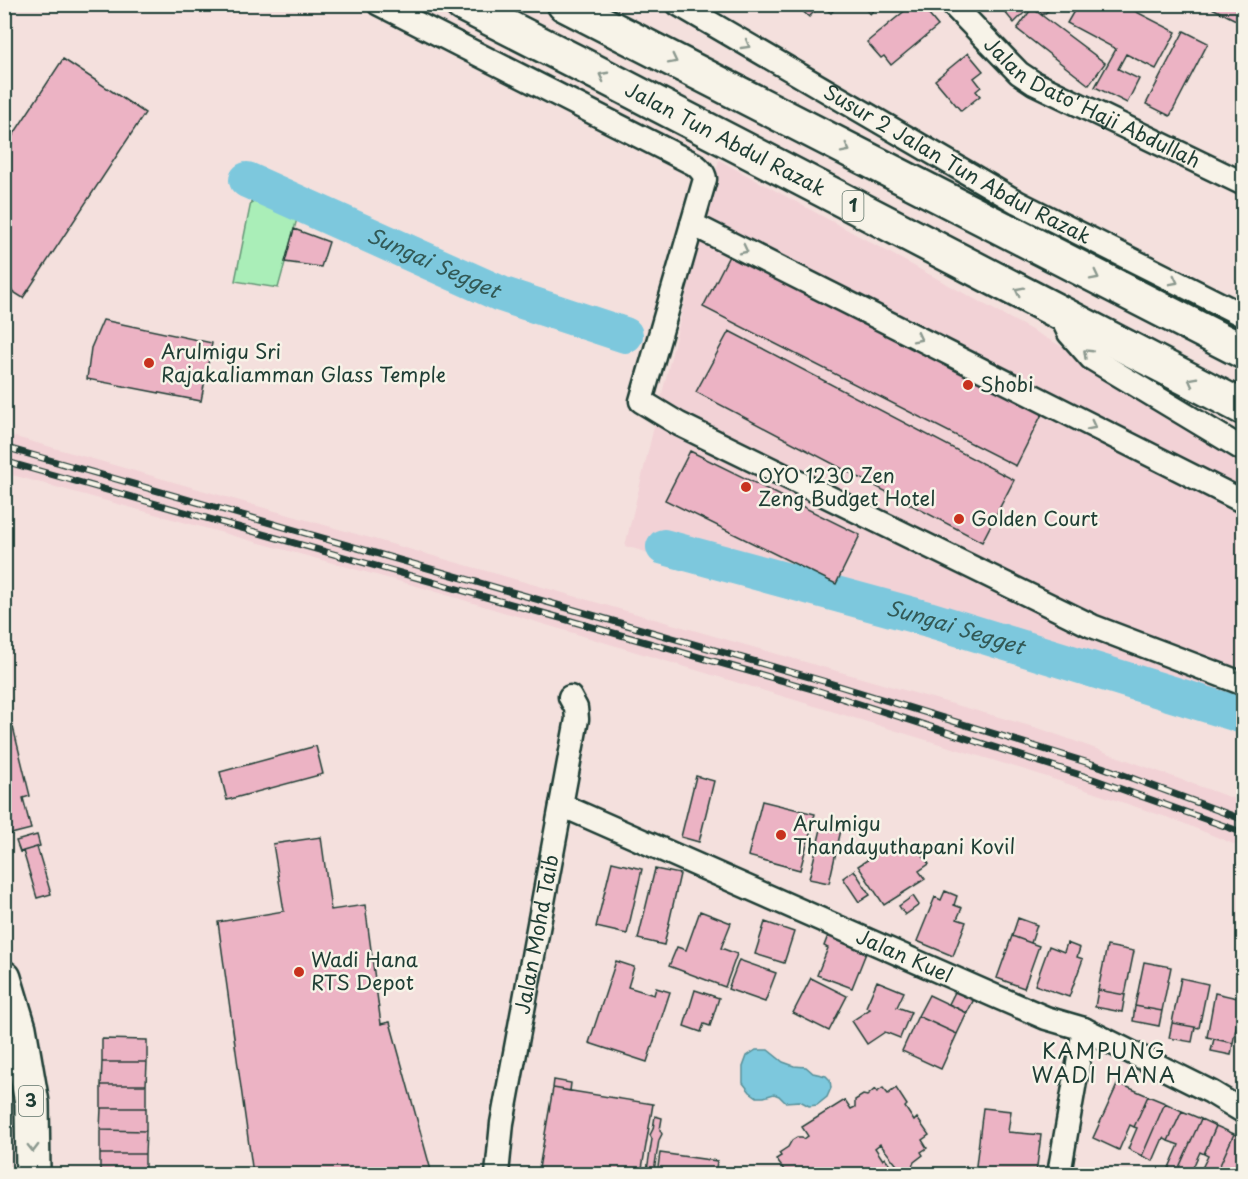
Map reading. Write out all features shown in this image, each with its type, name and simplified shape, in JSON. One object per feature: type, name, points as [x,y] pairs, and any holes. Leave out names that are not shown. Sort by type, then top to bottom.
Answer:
[{"type":"highway","name":"Jalan Tun Abdul Razak","points":[[462,4],[1244,408]]},
{"type":"highway","points":[[564,4],[1239,349]]},
{"type":"highway","name":"3","points":[[4,978],[19,1028],[32,1103],[33,1174]]},
{"type":"street","points":[[379,4],[694,164],[704,174],[705,179],[641,401],[679,424],[1092,626],[1244,684]]},
{"type":"street","name":"Susur 2 Jalan Tun Abdul Razak","points":[[678,4],[1017,202],[1244,316]]},
{"type":"street","name":"Jalan Dato' Haji Abdullah","points":[[952,4],[1019,73],[1244,184]]},
{"type":"street","points":[[692,224],[1244,502]]},
{"type":"street","points":[[1059,311],[1070,333],[1091,358],[1244,450]]},
{"type":"street","name":"Jalan Mohd Taib","points":[[496,1174],[504,1112],[577,719],[576,708],[570,697]]},
{"type":"street","name":"Jalan Kuel","points":[[561,805],[1007,1002],[1046,1018],[1084,1029],[1211,1092],[1244,1112]]},
{"type":"street","points":[[1059,1174],[1084,1029]]},
{"type":"shaded area","points":[[719,160],[1243,445],[1243,727],[625,546]]},
{"type":"shaded area","points":[[5,434],[1044,730],[1243,802],[1243,848],[1178,821],[1032,772],[808,704],[427,589],[5,473]]},
{"type":"green space","points":[[251,202],[300,208],[278,288],[235,281]]},
{"type":"water","points":[[756,1050],[768,1050],[783,1062],[806,1067],[813,1073],[826,1076],[830,1080],[831,1088],[827,1097],[817,1105],[809,1106],[800,1101],[785,1102],[774,1094],[757,1097],[743,1083],[743,1067],[747,1056]]},
{"type":"building","points":[[795,4],[839,4],[831,13],[821,5],[809,17]]},
{"type":"building","points":[[860,4],[879,4],[870,14]]},
{"type":"building","points":[[913,4],[920,4],[938,26],[891,65],[884,56],[881,58],[867,42]]},
{"type":"building","points":[[998,4],[1033,4],[1014,23]]},
{"type":"building","points":[[1034,4],[1056,4],[1043,15]]},
{"type":"building","points":[[1078,4],[1121,4],[1176,32],[1156,69],[1126,54],[1118,69],[1139,79],[1127,103],[1095,87],[1116,49],[1067,23]]},
{"type":"building","points":[[1211,4],[1244,4],[1244,24],[1210,7]]},
{"type":"building","points":[[1032,8],[1105,63],[1089,85],[1017,29]]},
{"type":"building","points":[[1184,31],[1208,43],[1170,116],[1146,104]]},
{"type":"building","points":[[968,53],[983,71],[974,78],[981,87],[976,91],[980,96],[961,111],[935,80]]},
{"type":"building","points":[[63,59],[145,113],[23,298],[4,286],[4,149]]},
{"type":"building","points":[[294,229],[329,242],[321,267],[285,262]]},
{"type":"building","points":[[730,254],[1043,412],[1016,466],[703,307]]},
{"type":"building","name":"Arulmigu Sri Rajakaliamman Glass Temple","points":[[103,320],[212,343],[201,401],[87,379],[91,348]]},
{"type":"building","points":[[729,331],[1014,480],[982,542],[696,392]]},
{"type":"building","points":[[690,451],[860,535],[836,584],[665,500]]},
{"type":"building","points":[[13,727],[30,796],[23,798],[31,829],[7,835],[4,827],[4,729]]},
{"type":"building","points":[[316,746],[323,774],[227,800],[220,772]]},
{"type":"building","points":[[696,776],[714,781],[699,842],[681,837]]},
{"type":"building","name":"Arulmigu Thandayuthapani Kovil","points":[[762,801],[815,814],[800,870],[748,856]]},
{"type":"building","name":"Arulmigu Thandayuthapani Kovil","points":[[822,825],[841,830],[829,883],[809,879]]},
{"type":"building","points":[[37,835],[40,846],[20,852],[16,841]]},
{"type":"building","name":"Wadi Hana RTS Depot","points":[[321,837],[331,910],[365,905],[381,1024],[390,1022],[432,1174],[253,1174],[218,922],[284,911],[273,844]]},
{"type":"building","name":"Arulmigu Thandayuthapani Kovil","points":[[898,840],[903,847],[908,844],[912,850],[917,846],[929,864],[919,871],[925,879],[884,905],[858,866]]},
{"type":"building","points":[[37,847],[51,894],[37,898],[23,851]]},
{"type":"building","points":[[612,862],[642,869],[627,934],[596,927]]},
{"type":"building","points":[[655,869],[680,874],[664,945],[638,939]]},
{"type":"building","name":"Arulmigu Thandayuthapani Kovil","points":[[854,870],[870,895],[859,902],[843,878]]},
{"type":"building","points":[[945,891],[957,896],[954,905],[962,908],[957,919],[966,922],[953,956],[917,941],[935,897],[941,900]]},
{"type":"building","points":[[913,896],[919,905],[905,915],[899,906]]},
{"type":"building","points":[[700,911],[731,923],[721,948],[737,954],[725,987],[669,966],[677,947],[686,950]]},
{"type":"building","points":[[1018,918],[1037,925],[1031,943],[1012,936]]},
{"type":"building","points":[[765,922],[794,932],[784,963],[755,954]]},
{"type":"building","points":[[829,933],[868,948],[852,988],[817,975],[828,948],[824,946]]},
{"type":"building","points":[[1012,936],[1039,946],[1024,988],[997,978]]},
{"type":"building","points":[[1067,943],[1080,948],[1077,957],[1083,959],[1069,997],[1035,985],[1049,946],[1064,952]]},
{"type":"building","points":[[1107,946],[1134,951],[1125,995],[1098,990]]},
{"type":"building","points":[[739,960],[776,973],[765,1002],[728,989]]},
{"type":"building","points":[[616,961],[634,967],[628,987],[654,995],[656,988],[670,992],[647,1062],[589,1043]]},
{"type":"building","points":[[1144,962],[1171,967],[1162,1011],[1135,1006]]},
{"type":"building","points":[[811,978],[847,996],[829,1031],[793,1013]]},
{"type":"building","points":[[1181,978],[1208,984],[1199,1028],[1172,1023]]},
{"type":"building","points":[[877,981],[904,992],[897,1007],[911,1012],[900,1038],[885,1032],[867,1044],[852,1021],[870,1009],[866,1007]]},
{"type":"building","points":[[695,990],[719,998],[710,1026],[704,1024],[701,1032],[684,1026]]},
{"type":"building","points":[[956,990],[974,999],[967,1013],[949,1004]]},
{"type":"building","points":[[1098,990],[1125,995],[1122,1012],[1095,1007]]},
{"type":"building","points":[[1215,993],[1242,999],[1233,1043],[1207,1037]]},
{"type":"building","points":[[929,995],[967,1013],[957,1034],[918,1016]]},
{"type":"building","points":[[1135,1006],[1162,1011],[1159,1026],[1133,1021]]},
{"type":"building","points":[[918,1016],[957,1034],[941,1069],[902,1051]]},
{"type":"building","points":[[1172,1023],[1195,1027],[1192,1042],[1169,1038]]},
{"type":"building","points":[[102,1039],[147,1040],[147,1062],[102,1062]]},
{"type":"building","points":[[1214,1039],[1233,1043],[1231,1055],[1211,1051]]},
{"type":"building","points":[[102,1062],[147,1062],[146,1085],[101,1085]]},
{"type":"building","points":[[554,1080],[571,1083],[570,1091],[553,1088]]},
{"type":"building","points":[[1118,1083],[1148,1096],[1134,1127],[1130,1125],[1119,1150],[1093,1138]]},
{"type":"building","points":[[101,1085],[146,1085],[146,1108],[101,1108]]},
{"type":"building","points":[[553,1088],[653,1104],[641,1174],[538,1174]]},
{"type":"building","points":[[883,1088],[888,1094],[896,1088],[914,1121],[917,1118],[929,1135],[922,1140],[927,1148],[921,1152],[923,1155],[914,1162],[911,1169],[903,1172],[880,1144],[875,1148],[897,1174],[848,1174],[845,1170],[839,1174],[778,1174],[784,1170],[776,1159],[781,1156],[779,1153],[797,1137],[804,1139],[808,1136],[802,1127],[845,1100],[851,1109],[855,1107],[855,1100],[863,1095],[867,1096],[875,1089],[877,1092]]},
{"type":"building","points":[[1148,1096],[1165,1103],[1142,1156],[1128,1149],[1137,1128],[1134,1127]]},
{"type":"building","points":[[1165,1103],[1182,1111],[1168,1141],[1163,1138],[1153,1161],[1142,1156]]},
{"type":"building","points":[[101,1108],[146,1108],[146,1131],[100,1130]]},
{"type":"building","points":[[983,1108],[1011,1111],[1008,1132],[1041,1135],[1036,1174],[975,1174]]},
{"type":"building","points":[[1182,1111],[1201,1119],[1176,1174],[1168,1170],[1179,1145],[1168,1141]]},
{"type":"building","points":[[655,1116],[662,1118],[660,1130],[662,1134],[654,1171],[656,1174],[644,1174],[647,1170],[652,1139],[650,1135]]},
{"type":"building","points":[[1201,1119],[1216,1126],[1204,1154],[1200,1152],[1190,1174],[1176,1174]]},
{"type":"building","points":[[1216,1126],[1234,1134],[1216,1174],[1199,1174],[1208,1156],[1204,1154]]},
{"type":"building","points":[[100,1130],[146,1131],[145,1154],[100,1154]]},
{"type":"building","points":[[1234,1134],[1244,1138],[1244,1162],[1240,1168],[1234,1166],[1230,1174],[1216,1174]]},
{"type":"building","points":[[660,1153],[717,1161],[716,1168],[724,1169],[723,1174],[657,1174]]},
{"type":"building","points":[[100,1154],[145,1154],[145,1174],[100,1174]]},
{"type":"waterway","name":"Sungai Segget","points":[[247,180],[501,294],[625,335]]},
{"type":"waterway","name":"Sungai Segget","points":[[664,547],[928,619],[1244,716]]},
{"type":"railway","points":[[4,447],[823,681],[1102,767],[1244,820]]},
{"type":"railway","points":[[4,461],[819,691],[1093,779],[1244,833]]},
{"type":"place","name":"Arulmigu Sri Rajakaliamman Glass Temple","points":[[149,363]]},
{"type":"place","name":"Shobi","points":[[968,385]]},
{"type":"place","name":"OYO 1230 Zen Zeng Budget Hotel","points":[[746,487]]},
{"type":"place","name":"Golden Court","points":[[959,519]]},
{"type":"place","name":"Arulmigu Thandayuthapani Kovil","points":[[781,835]]},
{"type":"place","name":"Wadi Hana RTS Depot","points":[[299,972]]},
{"type":"district","name":"KAMPUNG WADI HANA","points":[[1104,1064]]}]
